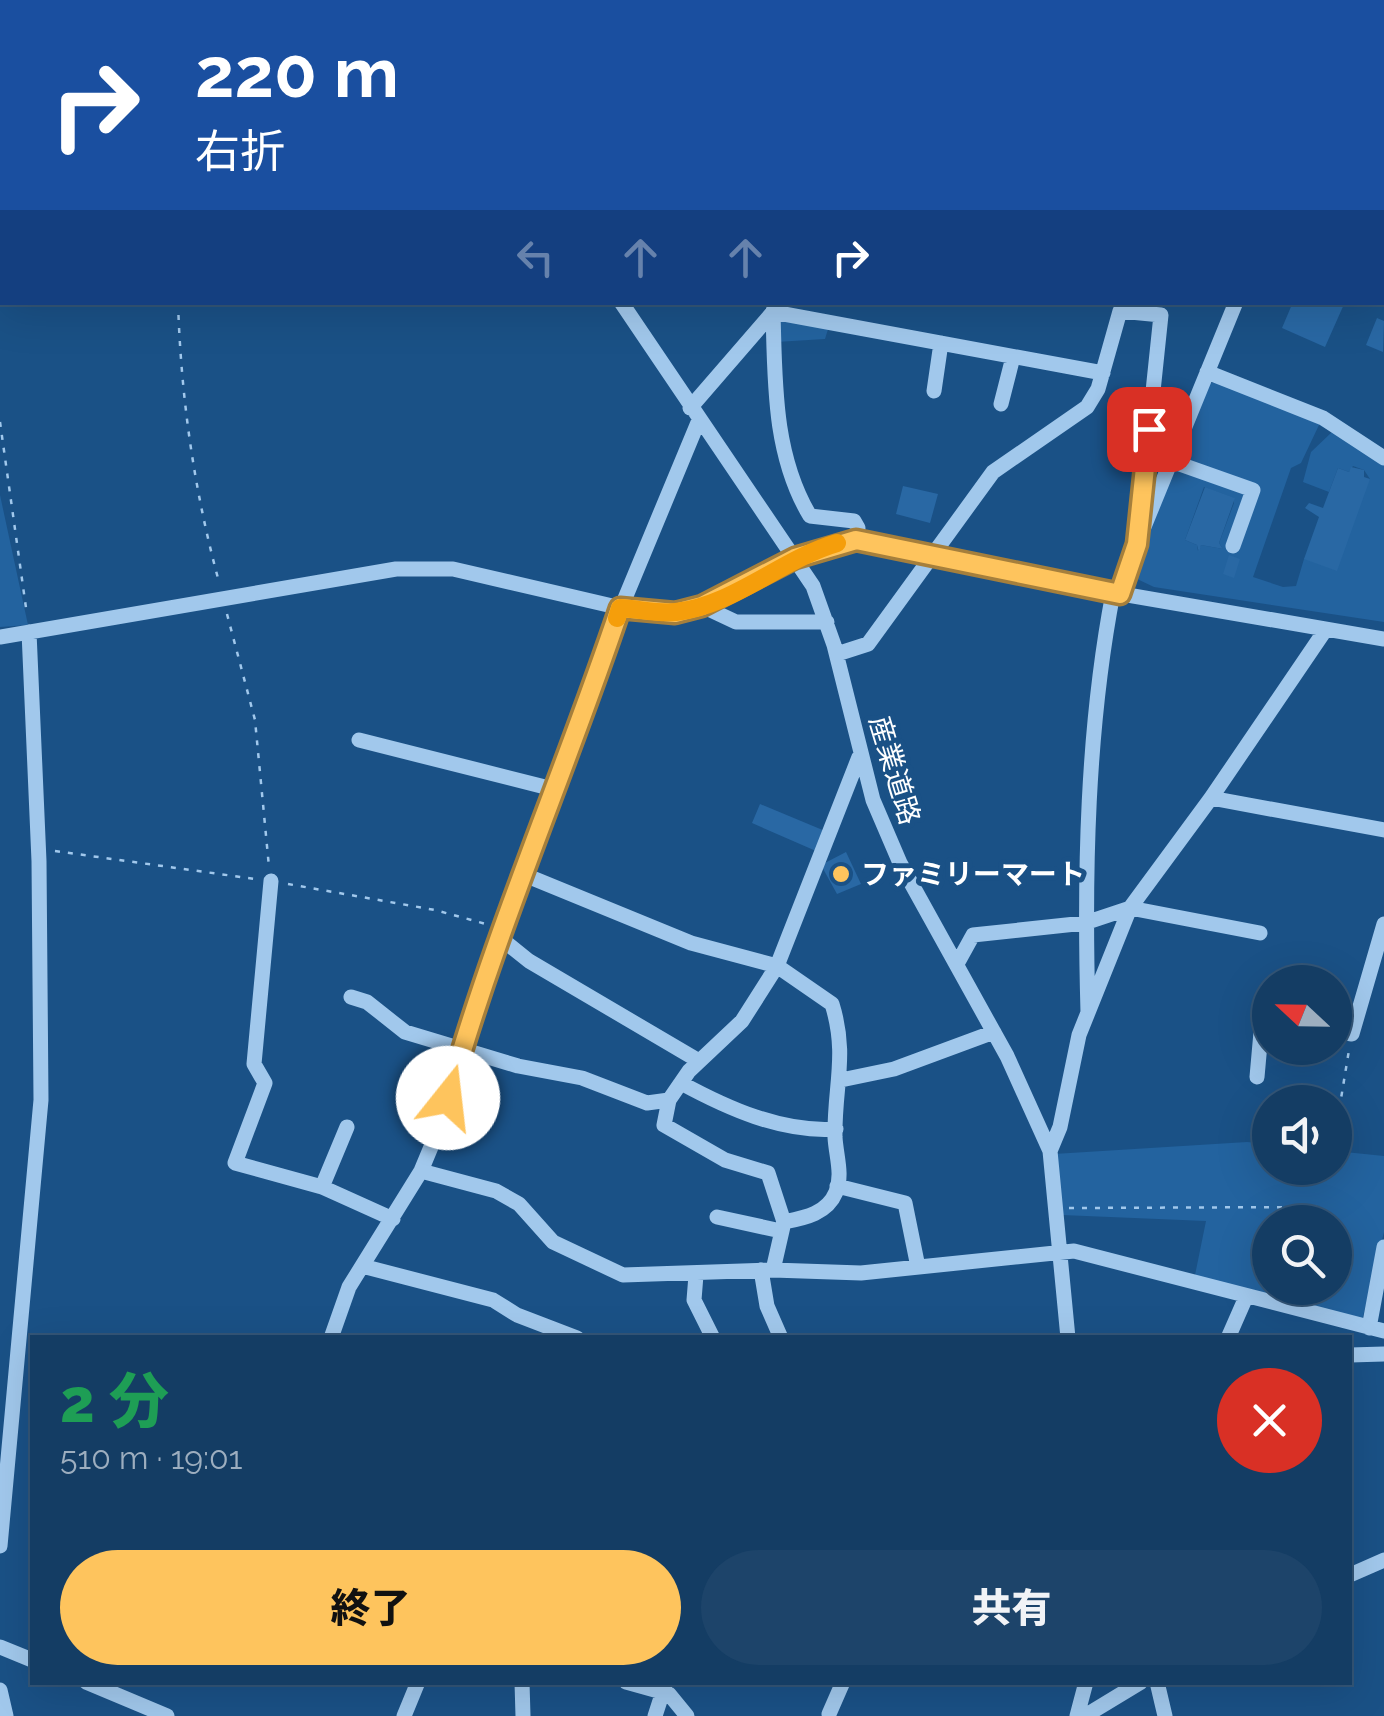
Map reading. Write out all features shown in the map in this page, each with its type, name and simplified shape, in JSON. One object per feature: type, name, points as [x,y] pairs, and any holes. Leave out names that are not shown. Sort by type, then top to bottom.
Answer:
[{"type":"street","name":"産業道路","points":[[623,305],[795,558],[827,622],[859,757],[900,862],[994,1032],[1050,1151],[1068,1335]]},
{"type":"street","points":[[1088,1012],[1085,923],[1100,662],[1116,594],[1235,305]]},
{"type":"street","points":[[331,1335],[362,1266],[421,1171],[441,1123],[520,873],[695,414],[773,307]]},
{"type":"street","points":[[773,307],[1102,374]]},
{"type":"street","points":[[773,307],[776,416],[801,501],[810,516],[854,521],[858,528],[856,540]]},
{"type":"street","points":[[836,654],[868,644],[993,472],[1087,407],[1102,374],[1120,311],[1160,315],[1137,544]]},
{"type":"street","points":[[934,391],[941,344]]},
{"type":"street","points":[[1001,404],[1013,357]]},
{"type":"street","points":[[1208,372],[1322,418],[1384,458]]},
{"type":"street","points":[[1171,461],[1253,490],[1233,546]]},
{"type":"street","points":[[0,637],[396,570],[453,568],[620,608],[675,613],[702,606],[795,558],[856,540],[1116,594],[1384,639]]},
{"type":"street","points":[[702,606],[736,622],[827,622]]},
{"type":"street","points":[[1050,1151],[1060,1127],[1067,1078],[1088,1012],[1130,908],[1212,798],[1326,629]]},
{"type":"street","points":[[0,1546],[41,1100],[39,848],[30,632]]},
{"type":"street","points":[[359,740],[554,789]]},
{"type":"street","points":[[780,1335],[767,1306],[767,1270],[782,1226],[764,1169],[725,1160],[664,1125],[668,1100],[699,1061],[742,1020],[778,966],[859,757]]},
{"type":"street","points":[[1212,798],[1384,830]]},
{"type":"street","points":[[520,873],[691,942],[778,966],[832,1004],[843,1046],[836,1129],[837,1186],[818,1213],[782,1226],[717,1217]]},
{"type":"street","points":[[271,881],[254,1064],[264,1084],[235,1163],[322,1188],[393,1219]]},
{"type":"street","points":[[957,964],[973,936],[1085,923],[1130,908],[1260,933]]},
{"type":"street","points":[[1352,1034],[1379,963],[1384,924]]},
{"type":"street","points":[[500,933],[529,961],[699,1061]]},
{"type":"street","points":[[351,997],[367,1002],[405,1032],[544,1072],[582,1078],[647,1103],[668,1100]]},
{"type":"street","points":[[842,1080],[894,1069],[994,1032]]},
{"type":"street","points":[[1257,1076],[1258,1065]]},
{"type":"street","points":[[681,1083],[728,1108],[789,1124],[836,1129]]},
{"type":"street","points":[[322,1188],[347,1127]]},
{"type":"street","points":[[421,1171],[496,1191],[518,1204],[554,1242],[623,1275],[767,1270],[862,1273],[1062,1252],[1160,1272],[1377,1330],[1384,1247]]},
{"type":"street","points":[[837,1186],[904,1203],[918,1267]]},
{"type":"street","points":[[362,1266],[493,1300],[517,1316],[568,1335]]},
{"type":"street","points":[[696,1275],[694,1300],[712,1335]]},
{"type":"street","points":[[1229,1335],[1246,1298]]},
{"type":"street","points":[[1352,1355],[1384,1354]]},
{"type":"street","points":[[1352,1573],[1384,1560]]},
{"type":"street","points":[[0,1647],[30,1659]]},
{"type":"street","points":[[93,1685],[167,1716]]},
{"type":"street","points":[[404,1716],[417,1685]]},
{"type":"street","points":[[522,1685],[523,1716]]},
{"type":"street","points":[[829,1714],[842,1685]]},
{"type":"street","points":[[1077,1716],[1085,1685]]},
{"type":"street","points":[[1086,1716],[1137,1685]]},
{"type":"street","points":[[1159,1685],[1165,1716]]},
{"type":"street","points":[[655,1716],[665,1687]]},
{"type":"street","points":[[665,1687],[686,1716]]},
{"type":"street","points":[[0,1690],[6,1716]]},
{"type":"path","points":[[178,305],[180,376],[198,506],[255,720],[271,881]]},
{"type":"path","points":[[0,422],[30,632]]},
{"type":"path","points":[[39,848],[271,881],[435,910],[500,933]]},
{"type":"path","points":[[1058,1208],[1252,1207]]},
{"type":"shaded area","points":[[776,320],[829,326],[825,339],[776,342]]},
{"type":"shaded area","points":[[1216,382],[1324,426],[1384,464],[1384,622],[1154,587],[1135,578],[1134,568],[1210,383]],"holes":[[[1319,425],[1332,432],[1311,452],[1303,482],[1329,492],[1338,468],[1349,472],[1353,466],[1364,470],[1370,479],[1304,559],[1296,586],[1283,587],[1253,577],[1291,468],[1301,463]],[[1204,487],[1234,498],[1219,543],[1223,549],[1201,545],[1198,551],[1197,545],[1185,540]]]},
{"type":"shaded area","points":[[0,495],[28,625],[0,627]]},
{"type":"shaded area","points":[[1252,1142],[1252,1185],[1352,1185],[1352,1153],[1384,1156],[1384,1232],[1360,1328],[1280,1305],[1352,1305],[1352,1205],[1252,1205],[1252,1297],[1194,1280],[1206,1221],[1062,1215],[1054,1154]]},
{"type":"building","points":[[1292,305],[1344,305],[1325,347],[1282,328]]},
{"type":"building","points":[[1377,318],[1384,321],[1383,352],[1366,345]]},
{"type":"building","points":[[1351,467],[1364,470],[1364,477],[1370,479],[1337,571],[1304,559],[1319,517],[1305,508],[1309,503],[1323,508],[1338,468],[1349,472]]},
{"type":"building","points":[[903,486],[938,494],[930,523],[896,514]]},
{"type":"building","points":[[1205,487],[1235,498],[1219,543],[1223,549],[1201,545],[1199,552],[1197,545],[1185,540]]},
{"type":"building","points":[[1229,555],[1240,559],[1234,578],[1223,574]]},
{"type":"building","points":[[760,804],[825,831],[816,851],[752,823]]},
{"type":"building","name":"ファミリーマート","points":[[846,852],[861,884],[837,894],[821,865]]},
{"type":"slow traffic","points":[[617,618],[620,608],[675,613],[702,606],[795,558],[837,543]]},
{"type":"place","name":"ファミリーマート","points":[[841,874]]},
{"type":"route","points":[[448,1098],[520,873],[582,718],[620,608],[675,613],[702,606],[795,558],[835,543],[856,540],[1120,594],[1137,544],[1149,429]]}]
